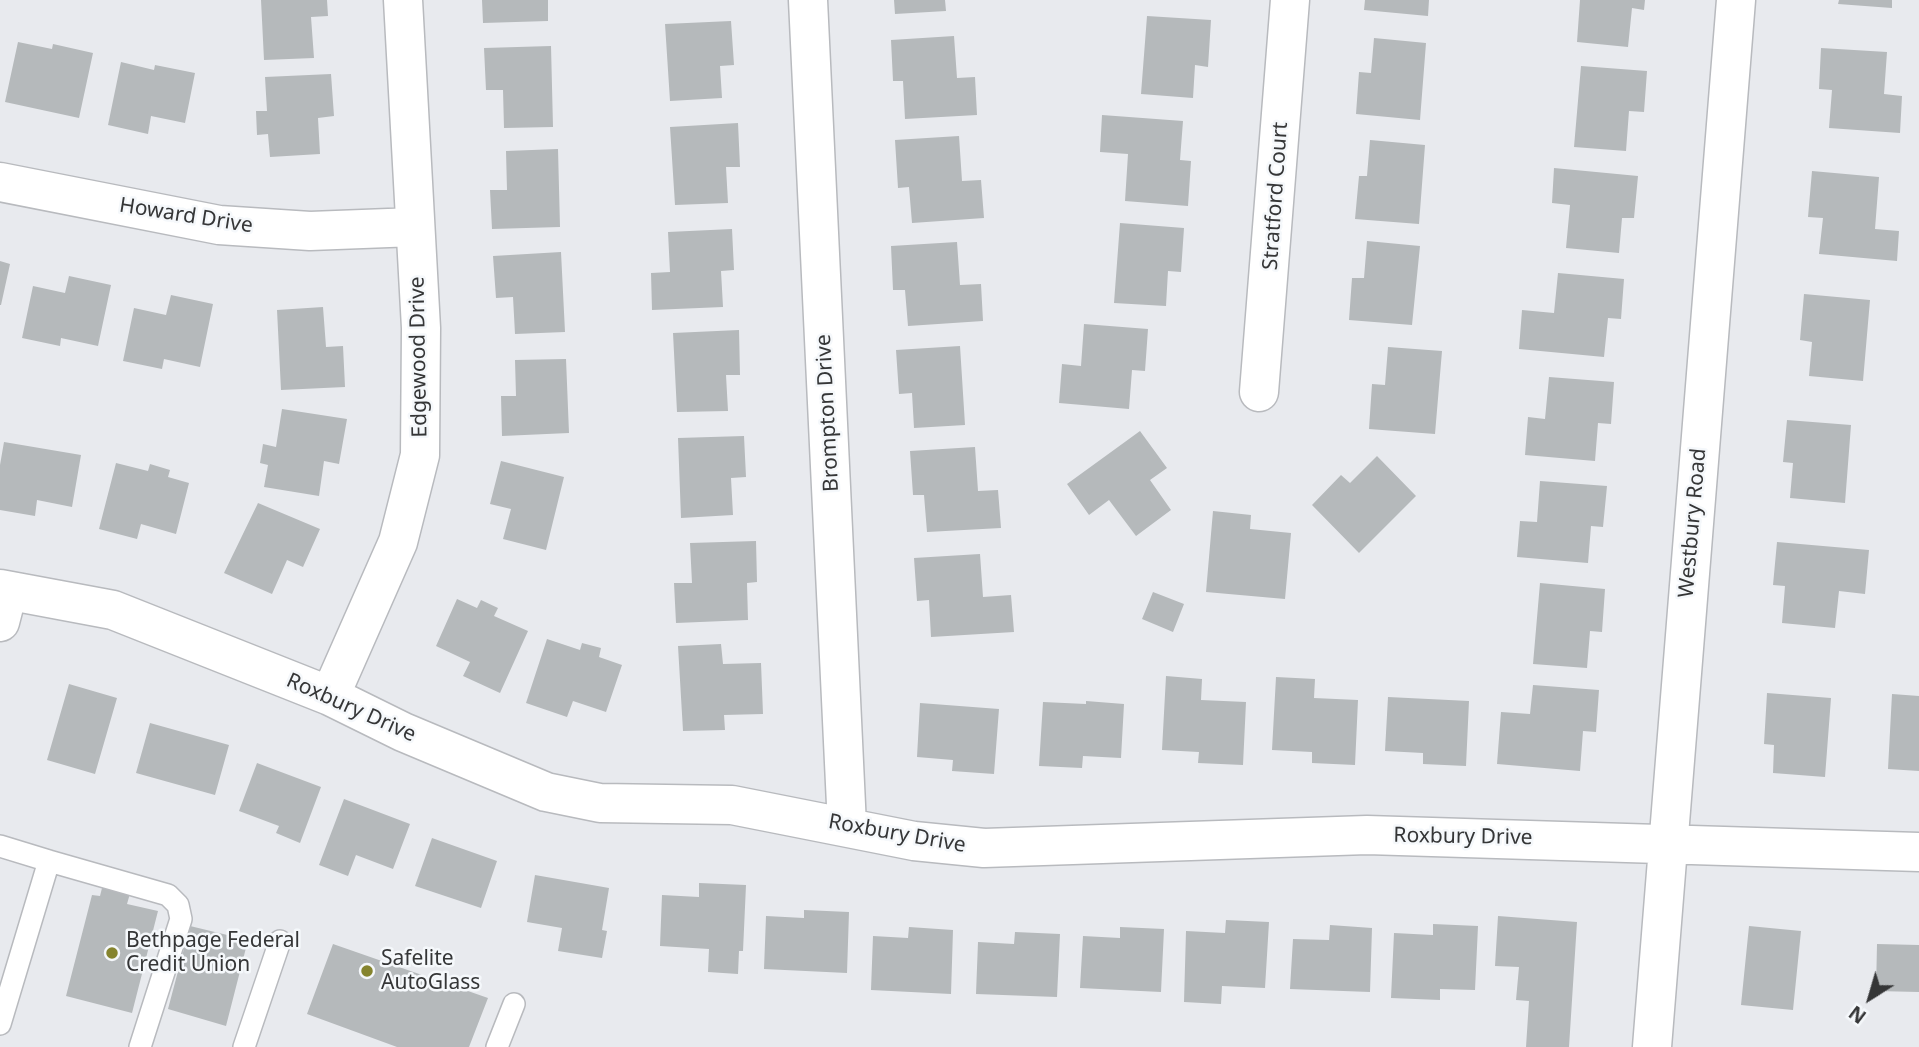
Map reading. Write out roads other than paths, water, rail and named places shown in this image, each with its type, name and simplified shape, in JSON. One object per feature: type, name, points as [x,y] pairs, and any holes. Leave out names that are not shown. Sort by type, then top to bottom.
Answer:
[{"type":"street","name":"Edgewood Drive","points":[[330,696],[398,542],[421,455],[421,328],[403,0]]},
{"type":"street","name":"Brompton Drive","points":[[808,0],[847,826]]},
{"type":"street","name":"Stratford Court","points":[[1259,393],[1290,0]]},
{"type":"street","name":"Westbury Road","points":[[1652,1047],[1735,0]]},
{"type":"street","name":"Howard Drive","points":[[0,183],[219,225],[310,231],[415,227]]},
{"type":"street","name":"Roxbury Drive","points":[[3,600],[113,610],[330,696],[403,732],[547,792],[600,803],[732,805],[914,841],[984,848],[1367,835],[1919,852]]},
{"type":"lane","points":[[0,846],[168,895],[178,905],[181,919],[140,1047]]},
{"type":"lane","points":[[0,1024],[49,861]]},
{"type":"lane","points":[[244,1047],[279,941]]},
{"type":"lane","points":[[497,1047],[514,1004]]},
{"type":"place","name":"Bethpage Federal Credit Union","points":[[112,953]]},
{"type":"place","name":"Safelite AutoGlass","points":[[367,971]]}]
